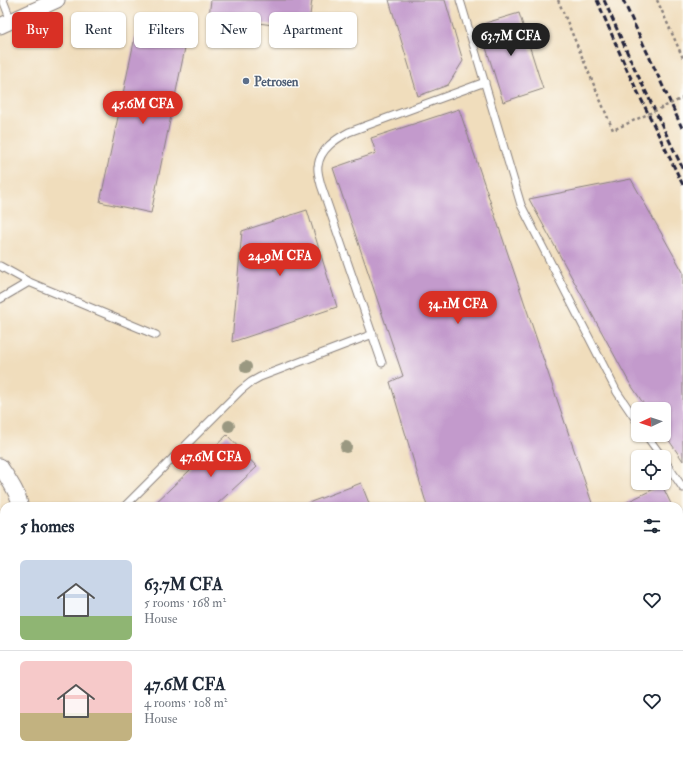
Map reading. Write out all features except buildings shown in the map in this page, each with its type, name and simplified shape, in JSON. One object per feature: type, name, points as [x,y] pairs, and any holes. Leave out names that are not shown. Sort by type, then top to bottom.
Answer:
[{"type":"street","points":[[5,24],[57,0]]},
{"type":"street","points":[[0,466],[20,502]]},
{"type":"lane","points":[[3,0],[5,24]]},
{"type":"lane","points":[[460,0],[521,205],[617,392],[631,413]]},
{"type":"lane","points":[[382,363],[322,185],[318,167],[323,153],[335,140],[349,132],[485,82]]},
{"type":"lane","points":[[0,266],[29,282],[156,335]]},
{"type":"lane","points":[[0,299],[29,282]]},
{"type":"lane","points":[[129,502],[241,390],[251,382],[260,377],[373,334]]},
{"type":"lane","points":[[671,470],[683,488]]},
{"type":"path","points":[[558,0],[613,130],[683,98]]},
{"type":"path","points":[[657,0],[683,58]]},
{"type":"railway","points":[[597,0],[627,70],[683,185]]},
{"type":"railway","points":[[604,0],[632,63],[683,169]]},
{"type":"railway","points":[[623,0],[683,130]]},
{"type":"place","name":"Petrosen","points":[[246,81]]}]
